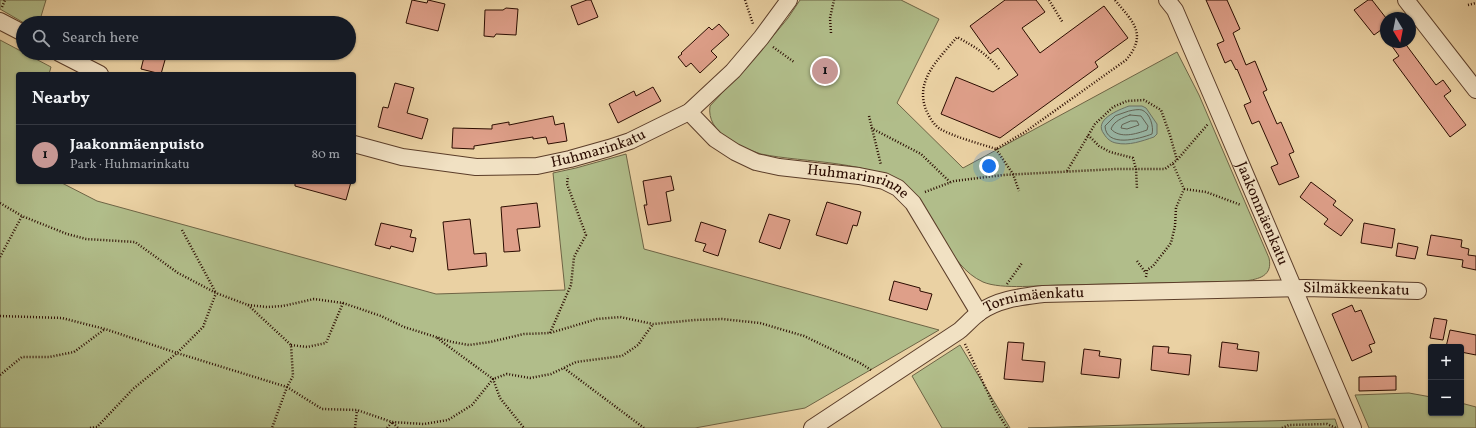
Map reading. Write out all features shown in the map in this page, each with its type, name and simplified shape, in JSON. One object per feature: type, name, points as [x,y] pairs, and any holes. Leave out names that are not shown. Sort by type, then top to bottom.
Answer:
[{"type":"street","name":"Huhmarinkatu","points":[[356,145],[402,157],[476,167],[537,166],[570,159],[630,141],[689,112],[733,71],[761,38],[789,0]]},
{"type":"street","name":"Jaakonmäenkatu","points":[[1167,0],[1175,10],[1353,428]]},
{"type":"street","points":[[1406,0],[1476,90]]},
{"type":"street","points":[[0,21],[16,29]]},
{"type":"street","points":[[73,60],[96,72]]},
{"type":"street","name":"Huhmarinrinne","points":[[689,112],[715,139],[735,152],[756,162],[793,169],[859,176],[884,181],[898,188],[913,203],[979,313]]},
{"type":"street","name":"Silmäkkeenkatu","points":[[1294,288],[1418,291]]},
{"type":"street","name":"Tornimäenkatu","points":[[812,428],[959,331],[979,313],[995,303],[1043,294],[1294,288]]},
{"type":"path","points":[[745,0],[752,22],[761,38],[794,62]]},
{"type":"path","points":[[831,33],[830,18],[834,0]]},
{"type":"path","points":[[1049,0],[1063,23]]},
{"type":"path","points":[[996,149],[1025,132],[1126,60],[1132,53],[1137,43],[1137,34],[1132,22],[1115,0]]},
{"type":"path","points":[[1468,5],[1476,3]]},
{"type":"path","points":[[999,69],[989,57],[977,48],[956,37],[928,71],[922,91],[926,110],[932,122],[938,128],[949,133],[996,149],[1013,174],[1019,191]]},
{"type":"path","points":[[1067,172],[1095,124],[1113,107],[1127,101],[1144,100],[1161,110],[1177,160]]},
{"type":"path","points":[[869,116],[884,181]]},
{"type":"path","points":[[913,203],[927,191],[950,182],[1013,174],[1165,168],[1177,160],[1210,122],[1221,117]]},
{"type":"path","points":[[871,128],[921,154],[950,182]]},
{"type":"path","points":[[1088,134],[1099,146],[1104,149],[1133,158],[1136,168],[1137,190]]},
{"type":"path","points":[[550,333],[571,285],[574,257],[586,235],[567,184],[570,159]]},
{"type":"path","points":[[1146,292],[1145,281],[1147,270],[1153,266],[1172,243],[1176,208],[1184,189],[1173,164]]},
{"type":"path","points":[[1184,189],[1206,192],[1246,207]]},
{"type":"path","points":[[0,203],[22,216],[67,234],[86,239],[135,242],[178,273],[216,293],[248,305],[267,307],[283,306],[314,299],[343,303],[381,316],[404,327],[452,342],[469,345],[524,334],[550,333],[597,319],[620,317],[653,324],[722,319],[760,323],[804,336],[860,363],[886,379]]},
{"type":"path","points":[[0,257],[22,216]]},
{"type":"path","points":[[90,428],[97,427],[133,389],[177,353],[203,327],[216,293],[182,230]]},
{"type":"path","points":[[1137,261],[1146,273]]},
{"type":"path","points":[[1006,300],[1006,286],[1022,263]]},
{"type":"path","points":[[248,305],[291,345],[307,347],[326,343],[343,303]]},
{"type":"path","points":[[0,316],[62,318],[105,329],[286,387],[322,409],[357,410],[392,422],[424,424],[448,420],[472,405],[493,379],[507,374],[530,378],[551,374],[576,362],[622,356],[638,345],[653,324]]},
{"type":"path","points":[[0,375],[22,357],[49,358],[74,352],[105,329]]},
{"type":"path","points":[[959,331],[996,410],[1007,428]]},
{"type":"path","points":[[434,336],[493,379],[500,398],[524,428]]},
{"type":"path","points":[[272,428],[286,387],[293,376],[291,345]]},
{"type":"path","points":[[564,368],[644,428]]},
{"type":"path","points":[[355,428],[357,410]]},
{"type":"path","points":[[387,428],[392,422]]},
{"type":"path","points":[[392,422],[398,428]]},
{"type":"path","points":[[1282,428],[1290,425],[1328,424],[1336,428]]},
{"type":"green space","points":[[0,0],[46,0],[41,16],[16,16],[16,18],[0,9]]},
{"type":"green space","points":[[800,0],[901,0],[939,19],[897,103],[963,168],[1177,52],[1199,95],[1269,258],[1270,264],[1267,273],[1260,278],[1245,281],[1022,286],[1001,286],[991,284],[983,282],[970,274],[960,264],[951,252],[919,199],[909,189],[895,180],[878,173],[859,168],[761,154],[726,138],[713,124],[710,116],[710,106],[764,47],[788,18]]},
{"type":"green space","points":[[0,40],[16,48],[16,60],[38,60],[51,67],[50,72],[16,72],[16,184],[64,184],[97,201],[436,294],[565,290],[553,173],[626,154],[644,249],[939,330],[805,408],[695,428],[0,428]]},
{"type":"green space","points":[[960,345],[1010,428],[942,428],[912,376]]},
{"type":"green space","points":[[1409,393],[1428,396],[1428,416],[1464,416],[1464,404],[1476,407],[1476,428],[1369,428],[1355,395]]},
{"type":"green space","points":[[1335,419],[1338,428],[1028,428]]},
{"type":"water","points":[[1129,106],[1142,106],[1146,108],[1157,124],[1157,134],[1154,137],[1135,143],[1114,143],[1104,134],[1101,129],[1102,124],[1108,116]]},
{"type":"building","points":[[412,0],[427,3],[428,0],[445,4],[438,31],[406,23]]},
{"type":"building","points":[[591,0],[598,17],[578,25],[571,6]]},
{"type":"building","points":[[1005,0],[1036,0],[1045,12],[1022,28],[1040,53],[1104,6],[1128,38],[1095,62],[1098,67],[1000,138],[941,114],[956,77],[993,92],[1018,75],[998,48],[990,54],[970,26]]},
{"type":"building","points":[[1206,0],[1227,0],[1240,29],[1233,33],[1246,65],[1255,61],[1267,90],[1263,92],[1277,124],[1281,122],[1294,152],[1289,154],[1299,177],[1279,185],[1271,167],[1278,164],[1259,121],[1252,124],[1244,105],[1251,102],[1237,69],[1236,70],[1231,60],[1225,63],[1217,44],[1224,41]]},
{"type":"building","points":[[1368,0],[1372,0],[1381,12],[1380,12],[1380,31],[1374,35],[1354,10]]},
{"type":"building","points":[[506,8],[518,9],[516,35],[496,34],[494,37],[484,36],[485,10],[503,10]]},
{"type":"building","points":[[719,24],[729,35],[711,51],[717,57],[700,73],[691,63],[686,67],[678,57],[682,54],[681,53],[709,27],[712,30]]},
{"type":"building","points":[[1393,48],[1408,48],[1436,85],[1443,80],[1451,91],[1444,96],[1466,125],[1450,137],[1393,60],[1399,56]]},
{"type":"building","points":[[143,60],[165,60],[162,72],[153,72],[141,69]]},
{"type":"building","points":[[395,83],[414,88],[407,113],[428,119],[422,139],[378,127],[383,107],[388,108]]},
{"type":"building","points":[[653,87],[661,101],[618,123],[609,104],[634,91],[636,96]]},
{"type":"building","points":[[553,116],[555,125],[564,123],[567,141],[548,144],[546,137],[533,139],[533,137],[474,146],[474,149],[452,148],[453,128],[492,129],[492,125],[509,122],[509,125]]},
{"type":"building","points":[[671,176],[674,190],[666,192],[671,221],[648,225],[644,205],[647,205],[643,181]]},
{"type":"building","points":[[1311,182],[1336,201],[1333,205],[1353,220],[1341,236],[1324,224],[1328,219],[1300,197]]},
{"type":"building","points":[[295,184],[350,184],[346,200],[295,186]]},
{"type":"building","points":[[827,202],[861,212],[857,226],[853,225],[847,244],[816,235]]},
{"type":"building","points":[[537,203],[540,227],[517,229],[520,251],[504,252],[501,207]]},
{"type":"building","points":[[769,214],[790,220],[780,249],[759,242]]},
{"type":"building","points":[[470,219],[474,254],[486,253],[487,266],[448,270],[443,222]]},
{"type":"building","points":[[701,222],[726,230],[718,256],[703,251],[706,244],[695,241]]},
{"type":"building","points":[[381,223],[412,230],[410,237],[416,238],[413,252],[391,246],[390,249],[375,245]]},
{"type":"building","points":[[1364,223],[1395,229],[1392,248],[1361,243]]},
{"type":"building","points":[[1431,235],[1462,240],[1461,247],[1469,249],[1468,255],[1476,256],[1476,270],[1462,267],[1463,260],[1427,255]]},
{"type":"building","points":[[1398,243],[1418,247],[1415,259],[1396,256]]},
{"type":"building","points":[[894,281],[920,288],[920,291],[932,294],[927,310],[889,300]]},
{"type":"building","points":[[1352,305],[1355,312],[1361,310],[1375,343],[1369,345],[1372,352],[1352,361],[1332,314]]},
{"type":"building","points":[[1434,318],[1447,320],[1443,340],[1430,338]]},
{"type":"building","points":[[1450,330],[1476,335],[1476,355],[1464,353],[1464,344],[1447,344]]},
{"type":"building","points":[[1008,342],[1024,343],[1022,360],[1045,362],[1043,382],[1004,379]]},
{"type":"building","points":[[1222,342],[1238,344],[1237,349],[1259,352],[1257,371],[1219,367]]},
{"type":"building","points":[[1153,346],[1169,347],[1168,353],[1191,355],[1189,375],[1151,370]]},
{"type":"building","points":[[1084,349],[1100,351],[1099,356],[1121,359],[1119,378],[1081,374]]},
{"type":"building","points":[[1396,376],[1396,390],[1359,391],[1359,377]]},
{"type":"place","name":"Jaakonmäenpuisto","points":[[825,71]]}]
